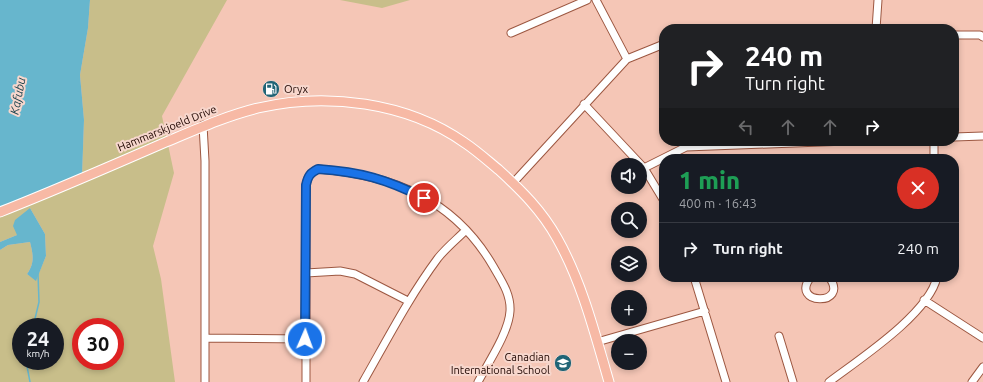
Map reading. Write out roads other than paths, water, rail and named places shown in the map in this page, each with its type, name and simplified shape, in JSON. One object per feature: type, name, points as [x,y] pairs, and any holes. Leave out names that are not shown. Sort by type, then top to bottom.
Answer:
[{"type":"main road","name":"Hammarskjoeld Drive","points":[[0,212],[167,142],[203,125],[258,108],[281,103],[314,101],[344,101],[380,107],[429,123],[464,142],[513,183],[542,214],[575,272],[609,382]]},
{"type":"street","points":[[511,33],[587,0]]},
{"type":"street","points":[[596,0],[627,59]]},
{"type":"street","points":[[876,24],[878,0]]},
{"type":"street","points":[[959,35],[980,35],[983,37]]},
{"type":"street","points":[[513,183],[627,59],[659,46]]},
{"type":"street","points":[[584,104],[635,158]]},
{"type":"street","points":[[203,125],[205,161],[206,382]]},
{"type":"street","points":[[959,137],[983,136]]},
{"type":"street","points":[[672,154],[686,147],[713,146]]},
{"type":"street","points":[[647,166],[659,160]]},
{"type":"street","points":[[306,382],[306,185],[307,178],[312,172],[318,169],[371,175],[404,187],[434,202],[466,230],[488,258],[501,280],[509,299],[510,312],[506,327],[478,382]]},
{"type":"street","points":[[647,173],[659,193]]},
{"type":"street","points":[[363,382],[408,301],[440,257],[466,230]]},
{"type":"street","points":[[306,273],[340,271],[355,274],[408,301]]},
{"type":"street","points":[[696,282],[726,382]]},
{"type":"street","points":[[810,282],[807,287],[808,293],[817,300],[823,300],[832,293],[833,287],[831,282]]},
{"type":"street","points":[[829,382],[906,322],[924,300],[934,282]]},
{"type":"street","points":[[924,300],[983,338]]},
{"type":"street","points":[[597,342],[705,311]]},
{"type":"street","points":[[779,336],[793,382]]},
{"type":"street","points":[[205,338],[305,339]]},
{"type":"street","points":[[972,382],[983,367]]},
{"type":"water","points":[[0,0],[90,0],[88,28],[80,75],[84,120],[82,177],[0,212]]},
{"type":"water","points":[[30,208],[45,234],[46,256],[36,281],[27,274],[30,270],[33,258],[30,242],[8,245],[0,250],[0,242],[17,235],[13,226],[15,220]]},
{"type":"waterway","name":"Kafubu","points":[[35,318],[39,302],[38,274]]},
{"type":"waterway","name":"Kafubu","points":[[28,370],[30,382]]},
{"type":"place","name":"Oryx","points":[[271,89]]},
{"type":"place","name":"Canadian International School","points":[[563,363]]}]
